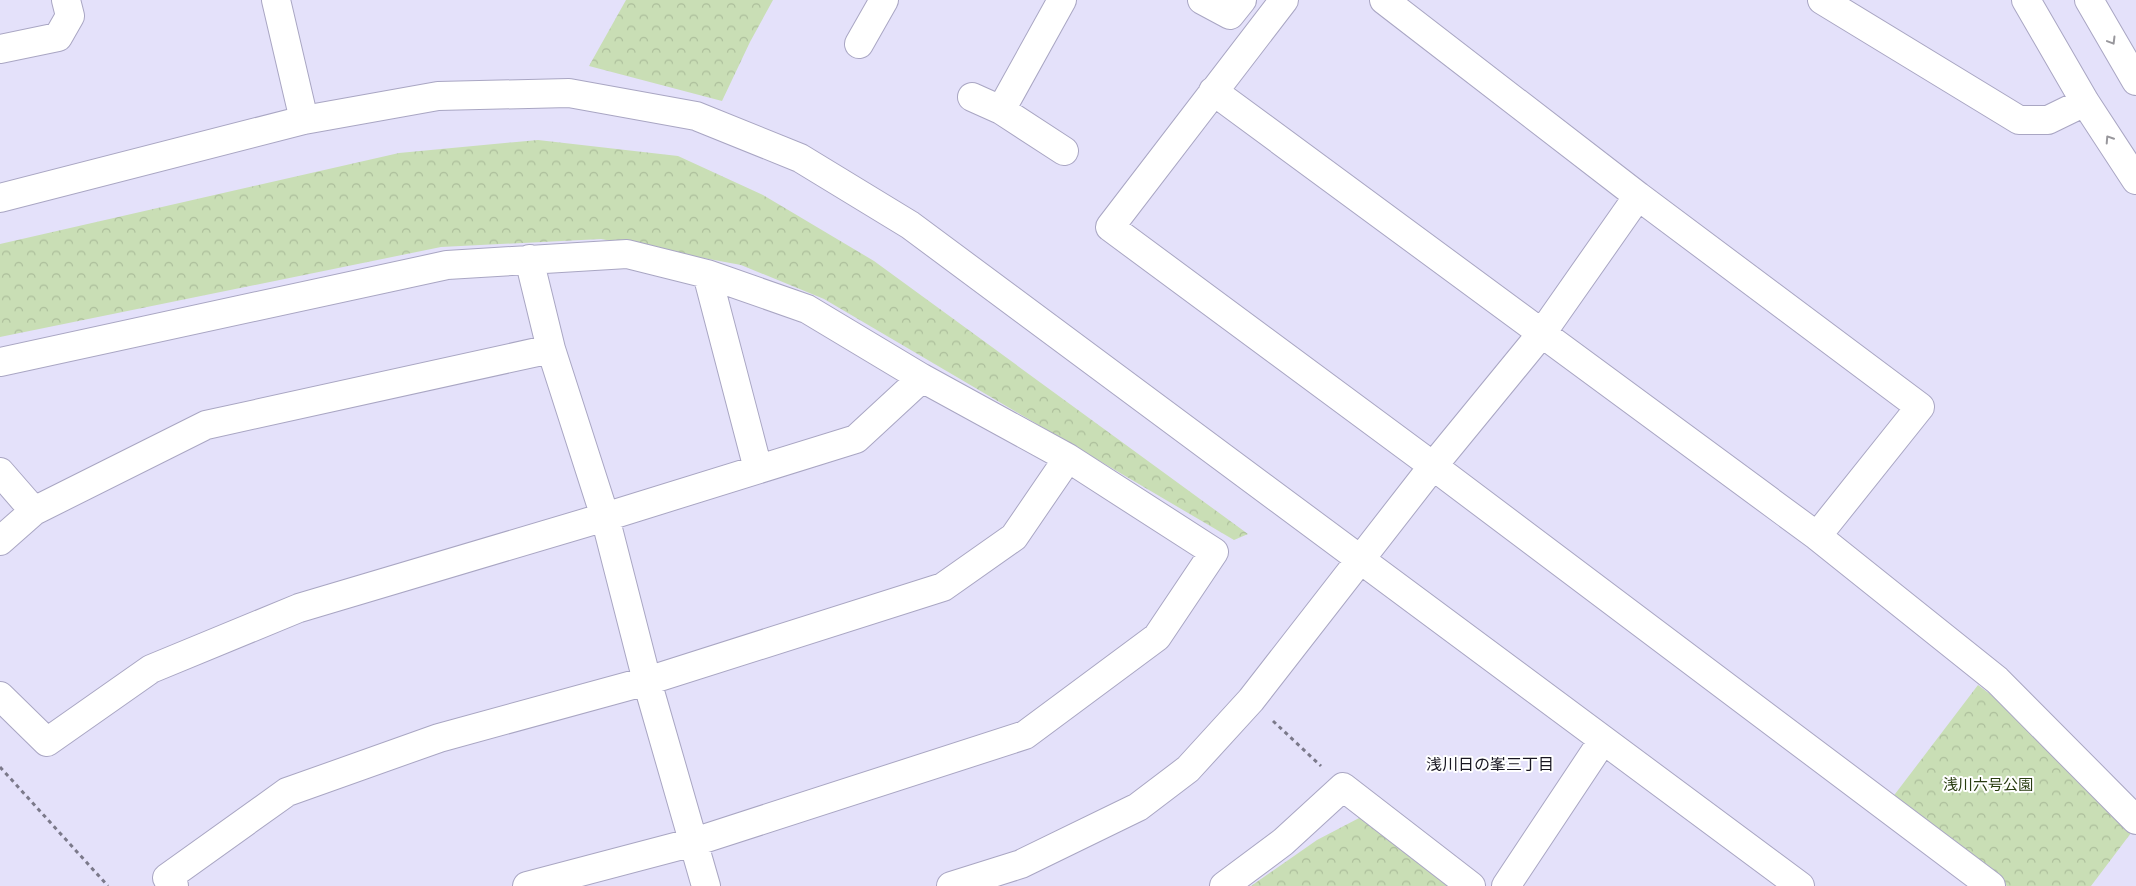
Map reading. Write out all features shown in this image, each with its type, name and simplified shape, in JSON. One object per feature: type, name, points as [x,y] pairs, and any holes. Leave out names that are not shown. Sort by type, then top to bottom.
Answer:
[{"type":"street","points":[[0,49],[58,37],[70,16],[66,0]]},
{"type":"street","points":[[276,0],[304,120]]},
{"type":"street","points":[[859,44],[884,0]]},
{"type":"street","points":[[1001,110],[1062,0]]},
{"type":"street","points":[[1202,0],[1230,15],[1242,0]]},
{"type":"street","points":[[1284,0],[1110,227],[1433,466],[1991,886]]},
{"type":"street","points":[[1384,0],[1638,196],[1920,408],[1817,536]]},
{"type":"street","points":[[1822,0],[2019,120],[2048,120],[2085,102]]},
{"type":"street","points":[[2026,0],[2085,102],[2136,180]]},
{"type":"street","points":[[2089,0],[2136,81]]},
{"type":"street","points":[[1213,92],[1817,536],[1997,680],[2136,820]]},
{"type":"street","points":[[0,198],[304,120],[438,96],[569,93],[696,116],[800,158],[910,225],[1800,886]]},
{"type":"street","points":[[972,96],[1001,110],[1064,151]]},
{"type":"street","points":[[951,886],[1021,864],[1138,807],[1188,769],[1251,700],[1362,560],[1433,466],[1542,333],[1638,196]]},
{"type":"street","points":[[0,362],[447,265],[627,254],[707,274],[807,309],[922,378],[1068,458],[1214,552],[1157,636],[1026,735],[694,842],[527,886]]},
{"type":"street","points":[[529,259],[551,349],[605,517],[647,680],[706,886]]},
{"type":"street","points":[[707,274],[758,469]]},
{"type":"street","points":[[0,541],[34,511],[206,425],[551,349]]},
{"type":"street","points":[[0,696],[47,742],[151,670],[298,608],[605,517],[856,439],[922,378]]},
{"type":"street","points":[[174,886],[167,878],[287,792],[439,738],[647,680],[943,587],[1014,537],[1068,458]]},
{"type":"street","points":[[0,472],[34,511]]},
{"type":"street","points":[[1506,886],[1603,740]]},
{"type":"street","points":[[1224,886],[1283,842],[1343,787],[1471,886]]},
{"type":"path","points":[[1251,700],[1343,787]]},
{"type":"path","points":[[0,767],[108,886]]},
{"type":"green space","points":[[626,0],[773,0],[750,42],[722,101],[589,66]]},
{"type":"green space","points":[[538,140],[678,156],[763,195],[874,261],[1248,534],[1234,540],[824,299],[741,265],[601,239],[441,247],[0,337],[0,244],[399,153]]},
{"type":"green space","name":"浅川六号公園","points":[[1978,685],[2014,712],[2131,833],[2091,886],[2007,886],[1892,798]]},
{"type":"green space","points":[[1361,817],[1449,886],[1251,886],[1317,840]]},
{"type":"district","name":"浅川日の峯三丁目","points":[[1490,764]]}]
